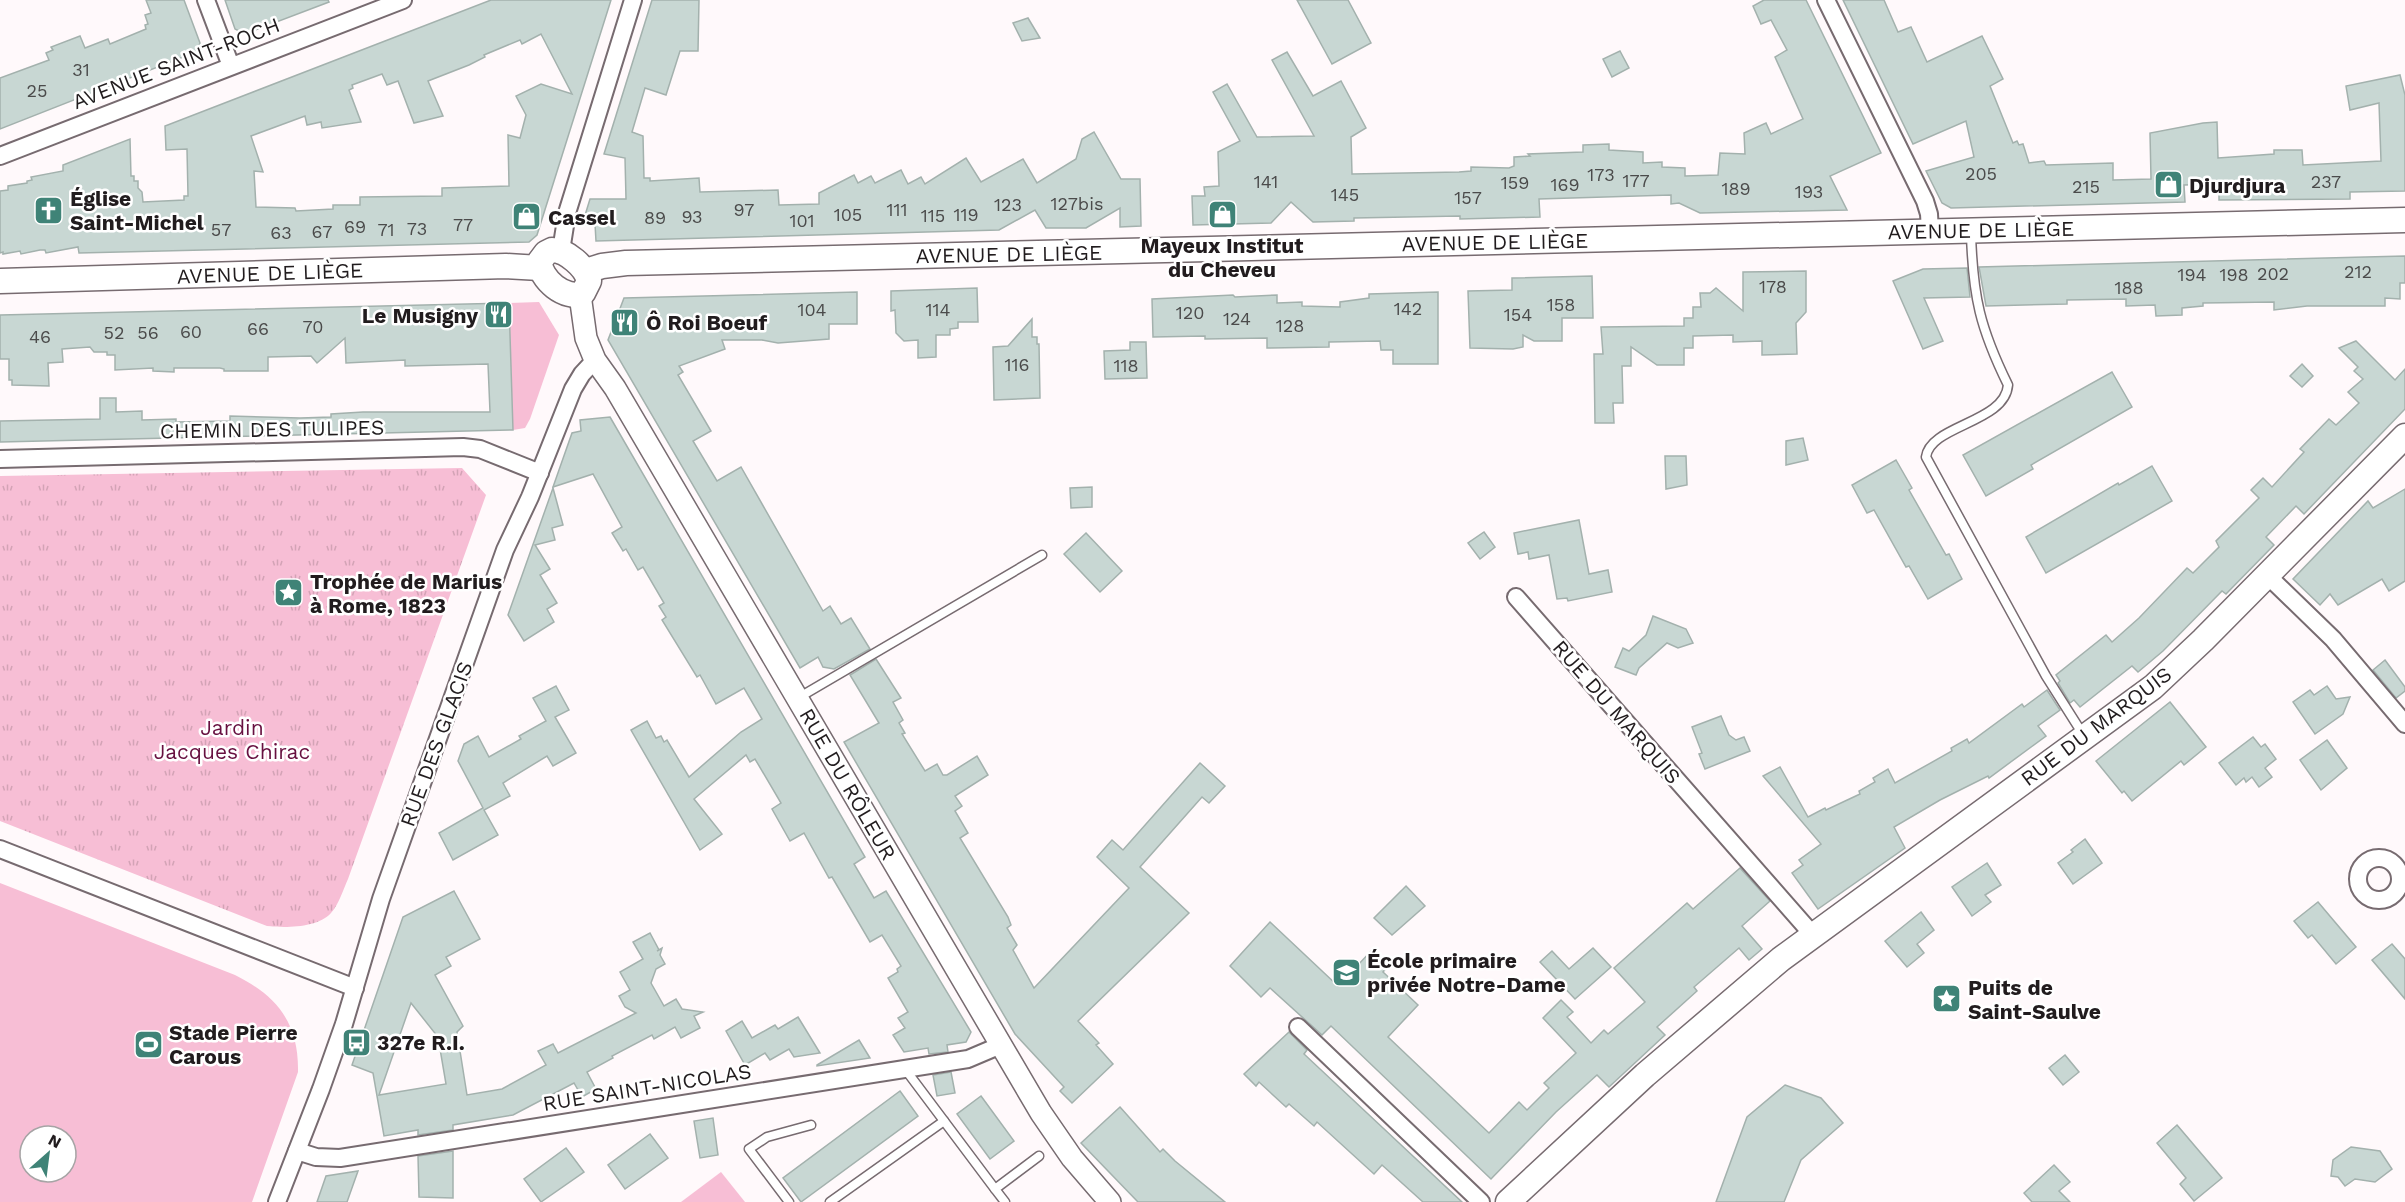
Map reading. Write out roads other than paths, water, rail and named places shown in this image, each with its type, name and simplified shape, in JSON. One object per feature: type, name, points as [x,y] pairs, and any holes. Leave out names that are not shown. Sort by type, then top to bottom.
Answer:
[{"type":"main road","name":"AVENUE DE LIÈGE","points":[[586,271],[626,263],[2405,220]]},
{"type":"main road","points":[[552,250],[561,251],[586,271],[589,284],[586,291],[580,295],[567,294],[545,277],[540,268],[540,261],[546,253],[552,250]]},
{"type":"main road","name":"AVENUE DE LIÈGE","points":[[0,281],[506,267],[540,268]]},
{"type":"main road","name":"RUE DU MARQUIS","points":[[1508,1202],[1719,1010],[1813,935],[2086,738],[2161,680],[2405,436]]},
{"type":"street","points":[[206,0],[231,66]]},
{"type":"street","name":"AVENUE SAINT-ROCH","points":[[0,156],[403,0]]},
{"type":"street","points":[[561,251],[567,213],[633,0]]},
{"type":"street","points":[[1826,0],[1925,201],[1929,214],[1930,231]]},
{"type":"street","points":[[580,295],[584,331],[595,360]]},
{"type":"street","name":"RUE DES GLACIS","points":[[277,1202],[325,1079],[381,899],[501,561],[540,473],[573,389],[582,374],[595,360]]},
{"type":"street","name":"RUE DU RÔLEUR","points":[[595,360],[615,388],[1050,1127],[1078,1166],[1110,1202]]},
{"type":"street","name":"CHEMIN DES TULIPES","points":[[0,459],[464,447],[480,449],[540,473]]},
{"type":"street","points":[[2267,575],[2333,639],[2405,724]]},
{"type":"street","name":"RUE DU MARQUIS","points":[[1516,597],[1813,935]]},
{"type":"street","points":[[0,849],[355,988]]},
{"type":"street","points":[[1298,1027],[1481,1202]]},
{"type":"street","name":"RUE SAINT-NICOLAS","points":[[297,1151],[316,1157],[340,1158],[969,1059],[1001,1045]]},
{"type":"lane","points":[[1971,230],[1978,313],[1990,350],[2008,385],[1996,407],[1933,443],[1926,457],[2046,676],[2086,738]]},
{"type":"lane","points":[[797,698],[1042,555]]},
{"type":"lane","points":[[905,1069],[1005,1202]]},
{"type":"lane","points":[[830,1202],[944,1121]]},
{"type":"lane","points":[[789,1202],[749,1149],[766,1137],[812,1125]]},
{"type":"lane","points":[[995,1189],[1039,1156]]},
{"type":"place","name":"Djurdjura","points":[[2168,185]]},
{"type":"place","name":"Église Saint-Michel","points":[[49,210]]},
{"type":"place","name":"Mayeux Institut du Cheveu","points":[[1222,214]]},
{"type":"place","name":"Cassel","points":[[527,217]]},
{"type":"place","name":"Le Musigny","points":[[499,315]]},
{"type":"place","name":"Ô Roi Boeuf","points":[[625,322]]},
{"type":"place","name":"Trophée de Marius à Rome, 1823","points":[[289,593]]},
{"type":"place","name":"École primaire privée Notre-Dame","points":[[1346,972]]},
{"type":"place","name":"Puits de Saint-Saulve","points":[[1947,999]]},
{"type":"place","name":"327e R.I.","points":[[356,1042]]},
{"type":"place","name":"Stade Pierre Carous","points":[[148,1044]]},
{"type":"park label","name":"Jardin Jacques Chirac","points":[[232,739]]}]
